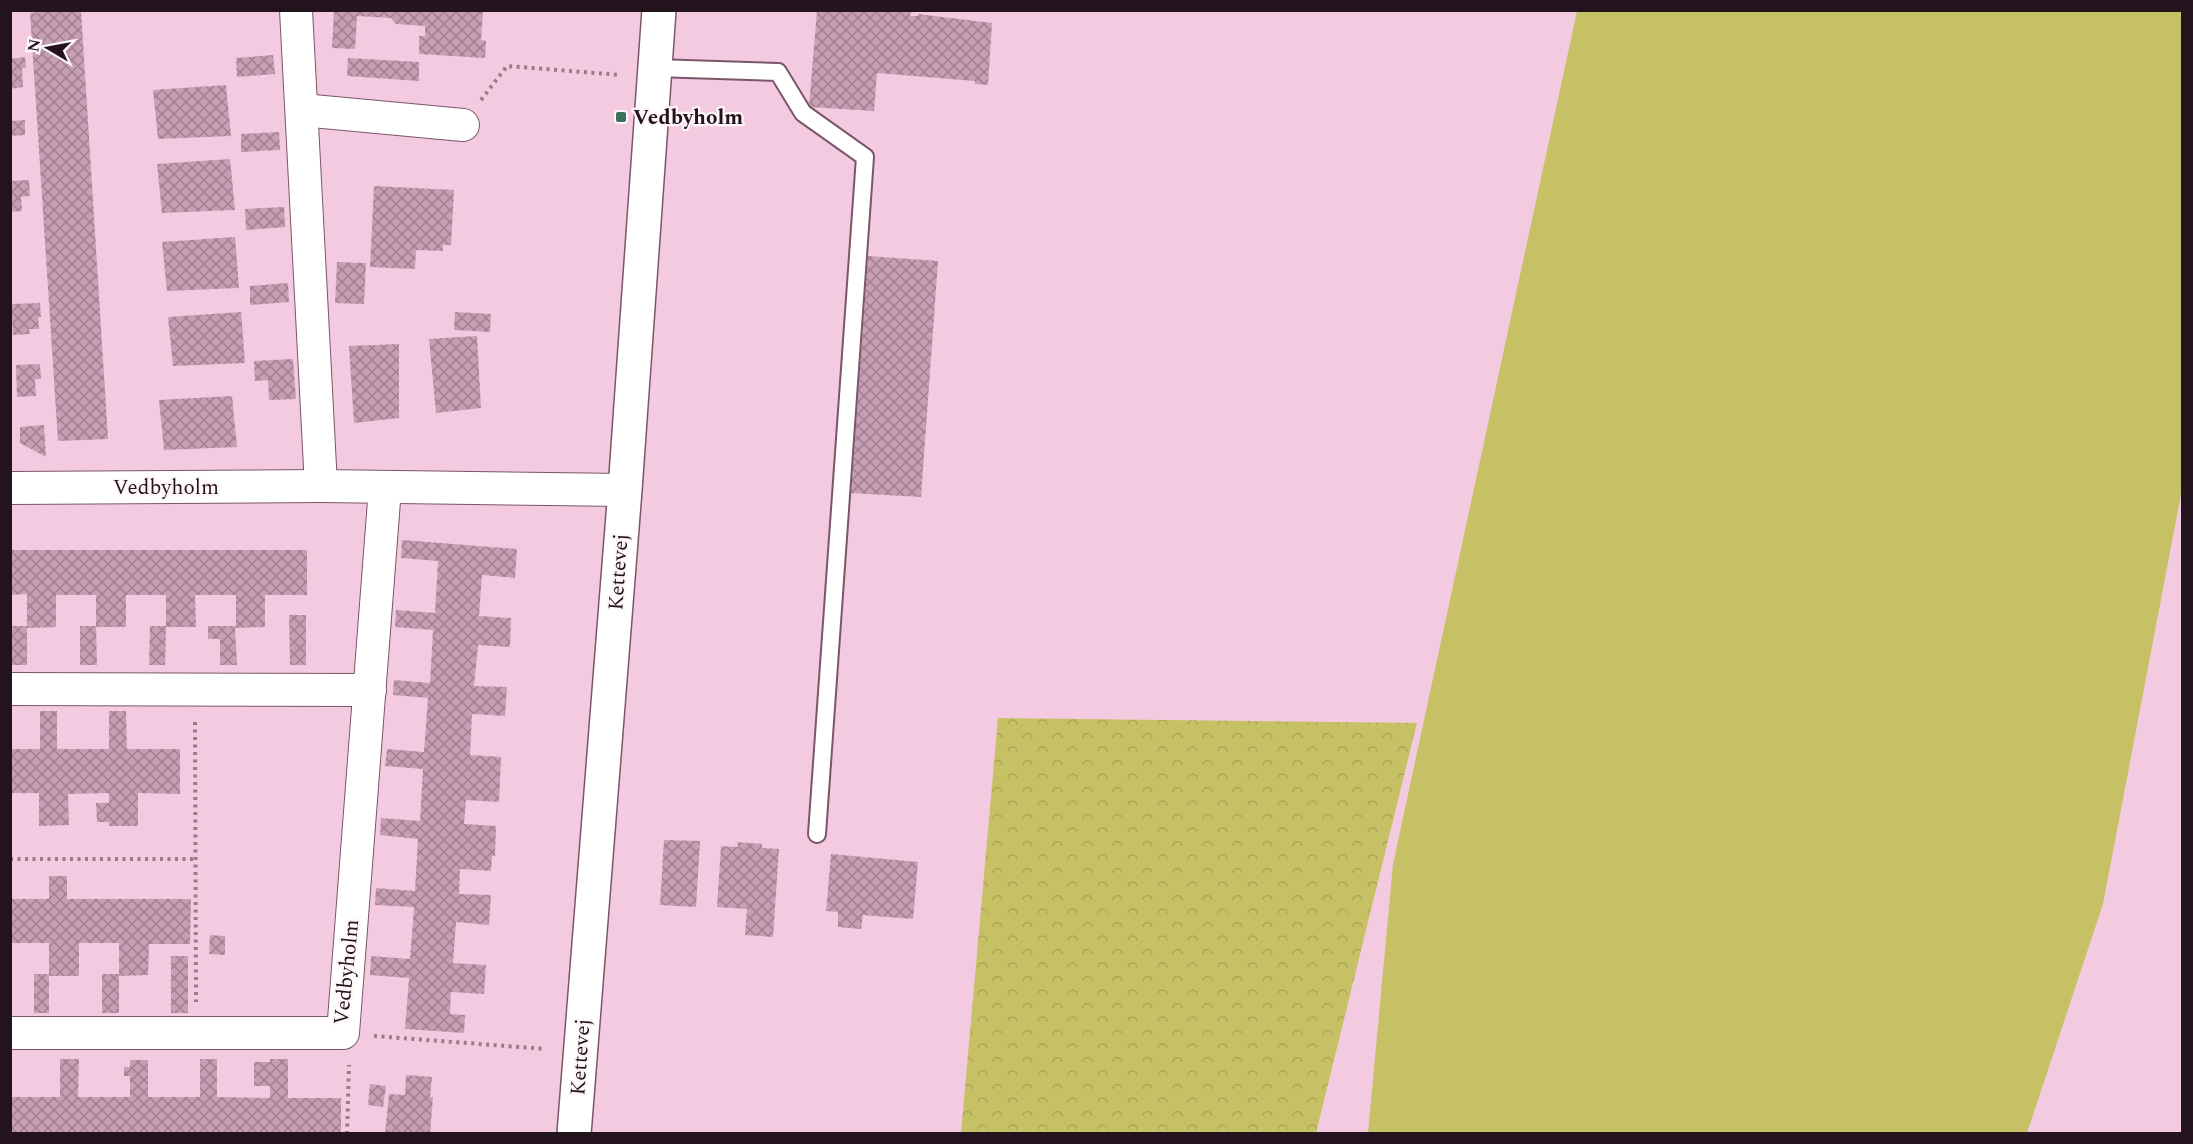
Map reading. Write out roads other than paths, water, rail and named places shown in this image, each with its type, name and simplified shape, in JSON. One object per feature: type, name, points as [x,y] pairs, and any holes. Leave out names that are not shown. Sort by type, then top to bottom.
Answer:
[{"type":"street","points":[[296,10],[321,486]]},
{"type":"street","name":"Kettevej","points":[[574,1134],[625,490],[659,10]]},
{"type":"street","points":[[302,110],[463,125]]},
{"type":"street","name":"Vedbyholm","points":[[10,488],[321,486],[625,490]]},
{"type":"street","name":"Vedbyholm","points":[[10,1033],[343,1033],[385,488]]},
{"type":"street","points":[[10,689],[370,690]]},
{"type":"lane","points":[[654,73],[778,72],[803,113],[866,157],[817,834]]},
{"type":"place","name":"Vedbyholm","points":[[621,117]]}]
